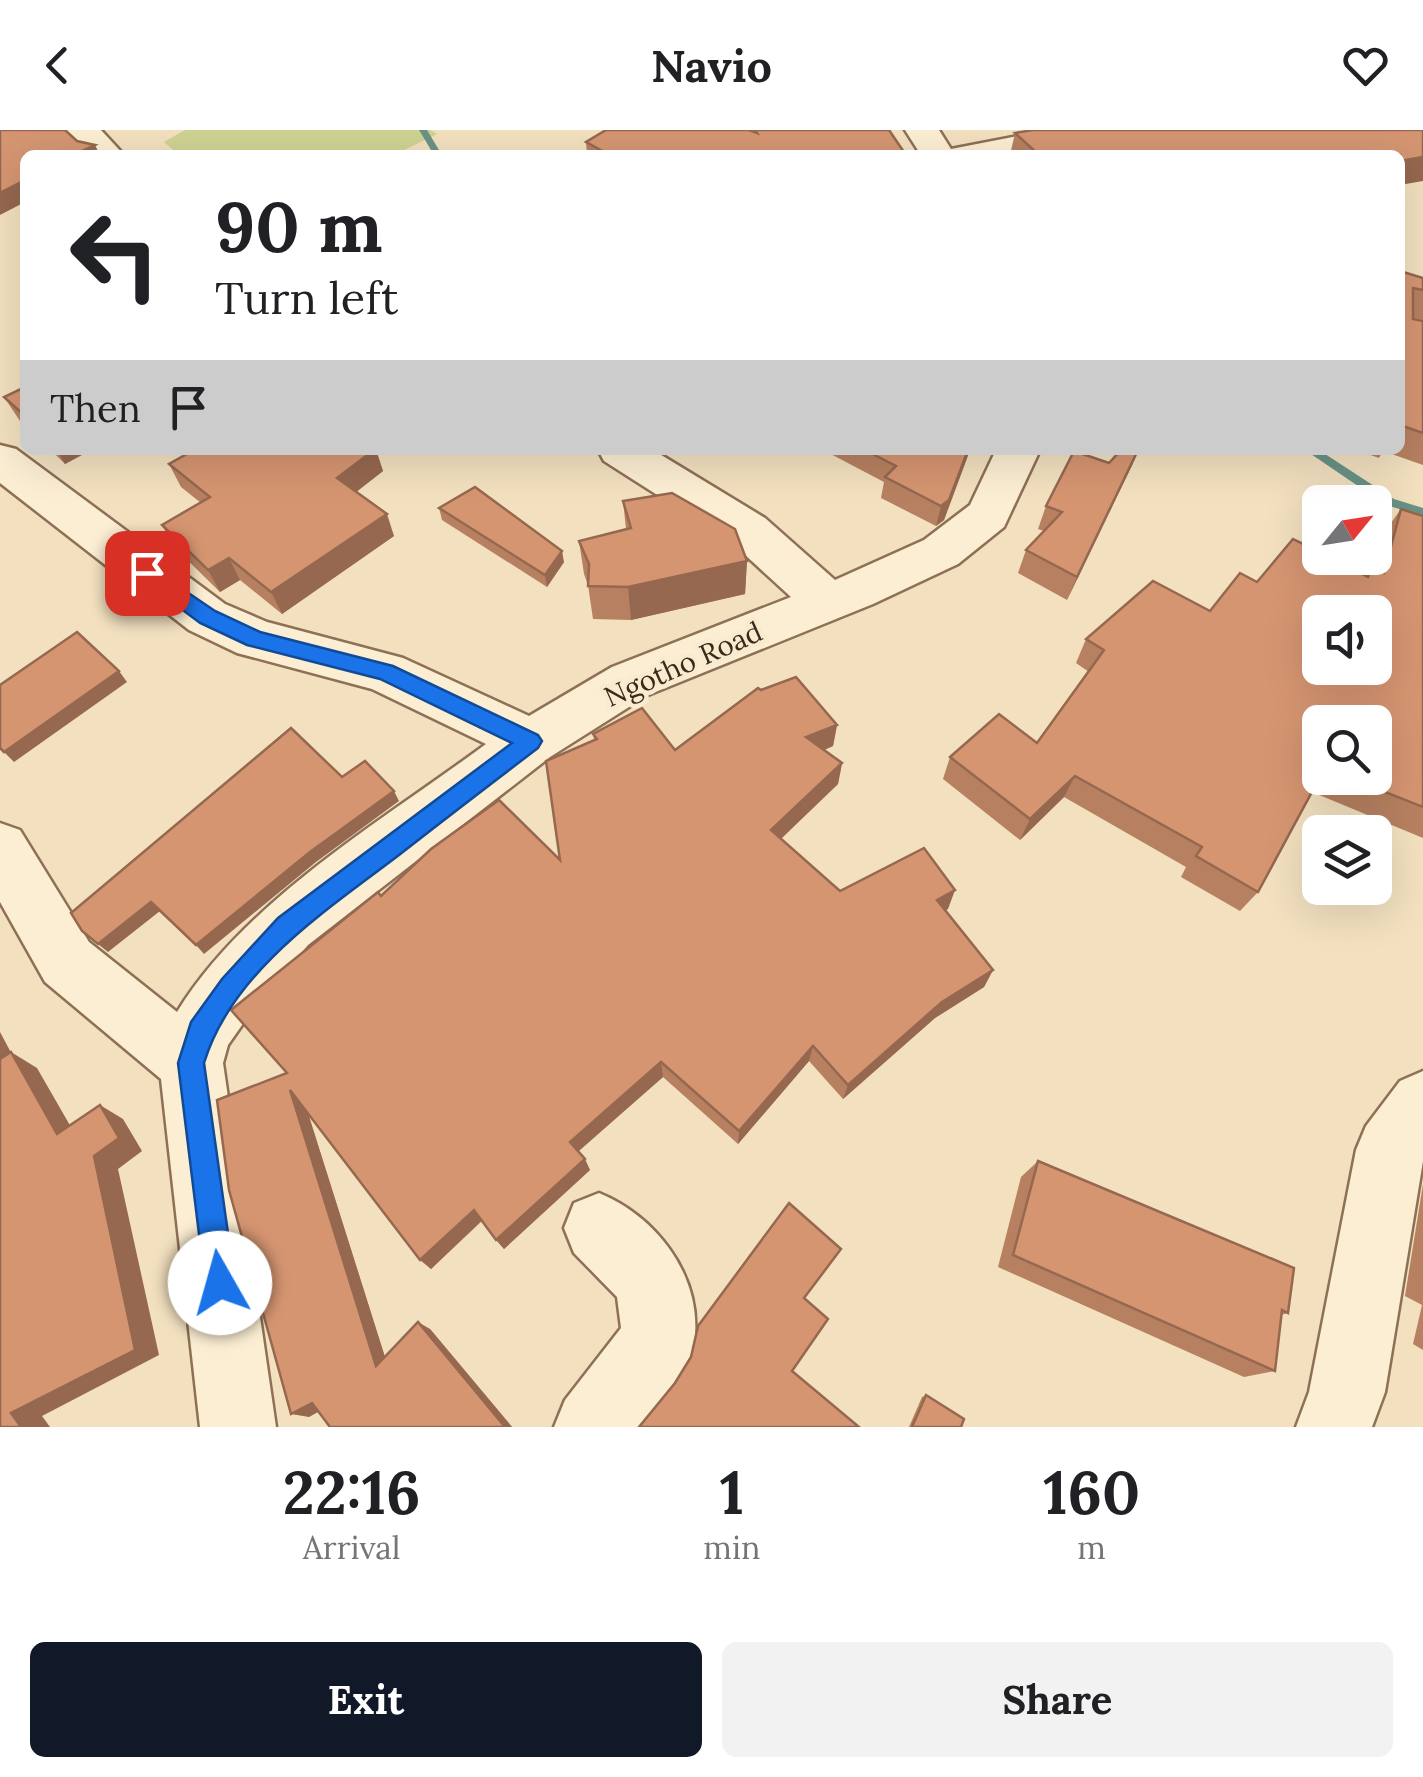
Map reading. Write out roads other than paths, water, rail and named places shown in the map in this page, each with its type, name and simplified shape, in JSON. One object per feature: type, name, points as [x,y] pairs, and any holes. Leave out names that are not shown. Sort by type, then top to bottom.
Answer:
[{"type":"street","points":[[82,130],[102,150]]},
{"type":"street","points":[[993,150],[1107,130]]},
{"type":"street","points":[[628,455],[748,530],[828,602]]},
{"type":"street","name":"Ngotho Road","points":[[191,1063],[201,1031],[232,987],[287,926],[530,741],[630,681],[941,552],[988,514],[1016,455]]},
{"type":"street","points":[[0,460],[207,617],[254,639],[385,672],[530,741]]},
{"type":"street","points":[[0,848],[67,962],[191,1063],[238,1427]]},
{"type":"street","points":[[1334,1427],[1347,1392],[1390,1150],[1423,1104]]},
{"type":"street","points":[[592,1427],[659,1338],[651,1280],[599,1228]]},
{"type":"waterway","points":[[423,130],[435,150]]},
{"type":"waterway","points":[[1319,455],[1390,502],[1423,512]]}]
